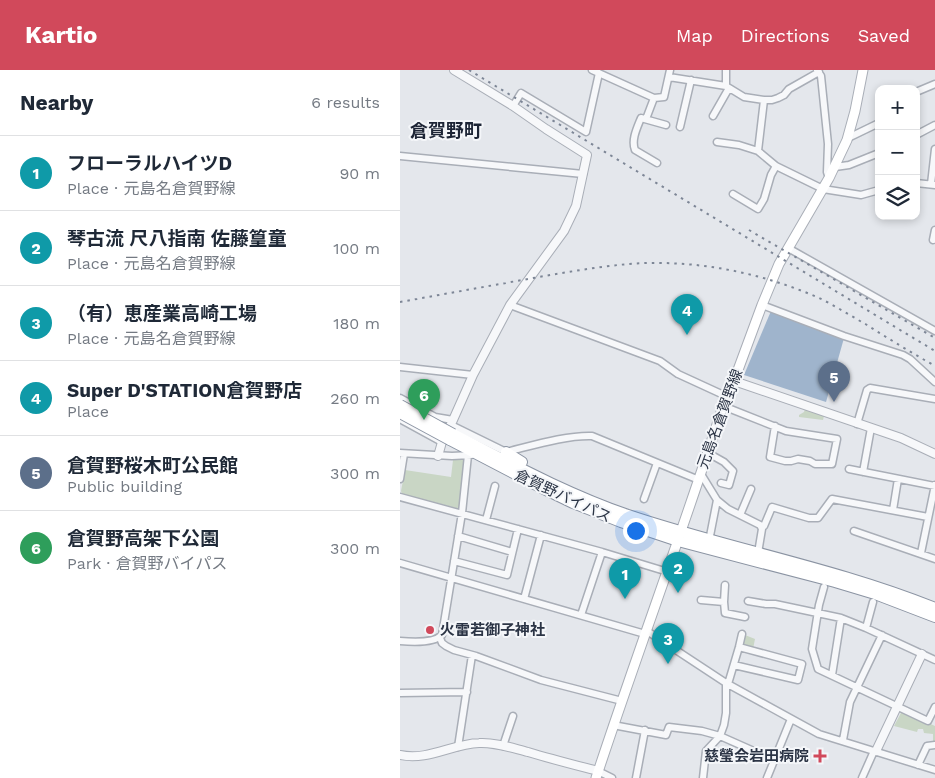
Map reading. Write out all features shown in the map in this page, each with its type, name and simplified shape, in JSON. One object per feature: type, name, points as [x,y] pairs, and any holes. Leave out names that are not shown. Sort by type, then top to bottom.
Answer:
[{"type":"highway","name":"倉賀野バイパス","points":[[400,405],[450,432],[542,488],[576,499],[621,522],[758,553],[878,587],[935,608]]},
{"type":"highway","name":"倉賀野バイパス","points":[[400,413],[450,432]]},
{"type":"highway","points":[[470,455],[508,477],[560,503],[576,499],[572,487],[504,453]]},
{"type":"highway","name":"倉賀野バイパス","points":[[680,536],[875,594],[935,617]]},
{"type":"main road","name":"元島名倉賀野線","points":[[597,775],[708,453],[762,305],[779,264],[829,178],[848,138],[856,111],[863,70]]},
{"type":"street","points":[[438,456],[473,375],[510,305],[564,231],[576,206],[587,155],[454,70]]},
{"type":"street","points":[[592,70],[654,98],[664,96],[670,73],[691,80],[728,87],[744,97],[764,100],[772,100],[784,95],[789,89],[818,71],[821,76],[828,144],[827,172],[829,178]]},
{"type":"street","points":[[713,116],[728,87],[726,70]]},
{"type":"street","points":[[513,106],[521,94],[586,132],[599,73]]},
{"type":"street","points":[[680,127],[691,80]]},
{"type":"street","points":[[920,90],[935,84]]},
{"type":"street","points":[[646,119],[654,98]]},
{"type":"street","points":[[758,151],[764,100]]},
{"type":"street","points":[[657,163],[635,150],[633,141],[641,118],[666,125]]},
{"type":"street","points":[[848,138],[875,125]]},
{"type":"street","points":[[920,133],[935,126]]},
{"type":"street","points":[[717,142],[739,145],[758,151],[776,166],[822,189],[861,195],[875,191]]},
{"type":"street","points":[[920,183],[933,185],[935,149]]},
{"type":"street","points":[[835,167],[850,165],[875,155]]},
{"type":"street","points":[[400,156],[583,174]]},
{"type":"street","points":[[733,194],[758,209],[764,199],[771,175],[776,166]]},
{"type":"street","points":[[933,240],[935,230]]},
{"type":"street","points":[[788,248],[935,331]]},
{"type":"street","points":[[510,305],[660,361],[678,374],[726,402],[786,431],[837,439],[832,464],[816,464],[798,459],[785,461],[770,457],[775,426]]},
{"type":"street","points":[[762,305],[910,359],[935,382]]},
{"type":"street","points":[[400,367],[473,375]]},
{"type":"street","points":[[734,381],[911,442],[935,454]]},
{"type":"street","points":[[857,424],[867,390],[870,388],[935,400]]},
{"type":"street","points":[[400,398],[435,417],[450,432]]},
{"type":"street","points":[[400,419],[450,432],[504,453],[581,436],[592,436],[604,443],[700,477],[717,500],[728,509],[760,524],[762,527]]},
{"type":"street","points":[[863,472],[871,428]]},
{"type":"street","points":[[708,453],[724,462],[733,472],[728,485],[721,483]]},
{"type":"street","points":[[400,479],[402,454],[470,455],[452,578],[440,638],[442,643],[541,680],[622,702]]},
{"type":"street","points":[[644,499],[657,463]]},
{"type":"street","points":[[849,469],[935,486],[921,553]]},
{"type":"street","points":[[892,510],[898,479]]},
{"type":"street","points":[[486,520],[495,486]]},
{"type":"street","points":[[740,515],[750,489]]},
{"type":"street","points":[[400,497],[668,572]]},
{"type":"street","points":[[758,553],[762,527],[772,507],[809,518],[818,518],[832,498],[928,517]]},
{"type":"street","points":[[710,536],[717,500]]},
{"type":"street","points":[[454,561],[506,575],[518,529]]},
{"type":"street","points":[[854,531],[935,559]]},
{"type":"street","points":[[524,599],[541,535]]},
{"type":"street","points":[[458,536],[512,552]]},
{"type":"street","points":[[581,615],[602,552]]},
{"type":"street","points":[[400,563],[646,633],[727,684],[820,734],[935,770]]},
{"type":"street","points":[[725,584],[725,613],[745,617]]},
{"type":"street","points":[[824,587],[812,649],[818,669],[928,721],[935,707]]},
{"type":"street","points":[[702,600],[724,602]]},
{"type":"street","points":[[748,600],[841,618],[935,660]]},
{"type":"street","points":[[866,628],[873,602]]},
{"type":"street","points":[[832,675],[841,618]]},
{"type":"street","points":[[703,778],[706,751],[720,736],[724,725],[727,684],[742,634]]},
{"type":"street","points":[[843,740],[850,702],[882,635]]},
{"type":"street","points":[[400,641],[440,638]]},
{"type":"street","points":[[734,664],[798,680],[802,664],[739,648]]},
{"type":"street","points":[[862,778],[922,654]]},
{"type":"street","points":[[458,747],[472,655]]},
{"type":"street","points":[[400,693],[467,692]]},
{"type":"street","points":[[503,746],[513,716]]},
{"type":"street","points":[[767,778],[791,719]]},
{"type":"street","points":[[613,725],[666,735],[669,727],[702,731],[720,736],[774,760]]},
{"type":"street","points":[[636,778],[646,730]]},
{"type":"street","points":[[400,755],[410,757],[422,756],[458,747],[490,743],[612,778]]},
{"type":"street","points":[[918,765],[927,746],[935,746]]},
{"type":"green space","points":[[805,409],[824,416],[823,420],[799,417]]},
{"type":"green space","points":[[463,458],[466,461],[460,509],[402,494],[405,470],[451,477],[453,460]]},
{"type":"green space","points":[[745,635],[755,639],[753,649],[745,646],[743,643]]},
{"type":"green space","points":[[902,711],[935,726],[935,743],[933,742],[933,734],[924,733],[923,729],[918,729],[917,732],[894,726]]},
{"type":"water","points":[[771,311],[844,338],[826,402],[744,375]]},
{"type":"railway","points":[[469,70],[935,351]]},
{"type":"railway","points":[[749,230],[935,338]]},
{"type":"railway","points":[[400,302],[606,266],[649,263],[703,266],[761,277],[817,297],[935,366]]},
{"type":"place","name":"Super D'STATION倉賀野店","points":[[687,335]]},
{"type":"place","name":"倉賀野桜木町公民館","points":[[834,402]]},
{"type":"place","name":"倉賀野高架下公園","points":[[424,420]]},
{"type":"place","name":"琴古流 尺八指南 佐藤篁童","points":[[678,593]]},
{"type":"place","name":"フローラルハイツD","points":[[625,599]]},
{"type":"place","name":"火雷若御子神社","points":[[430,630]]},
{"type":"place","name":"（有）恵産業高崎工場","points":[[668,664]]},
{"type":"place","name":"慈瑩会岩田病院","points":[[820,756]]},
{"type":"district","name":"倉賀野町","points":[[446,131]]}]
